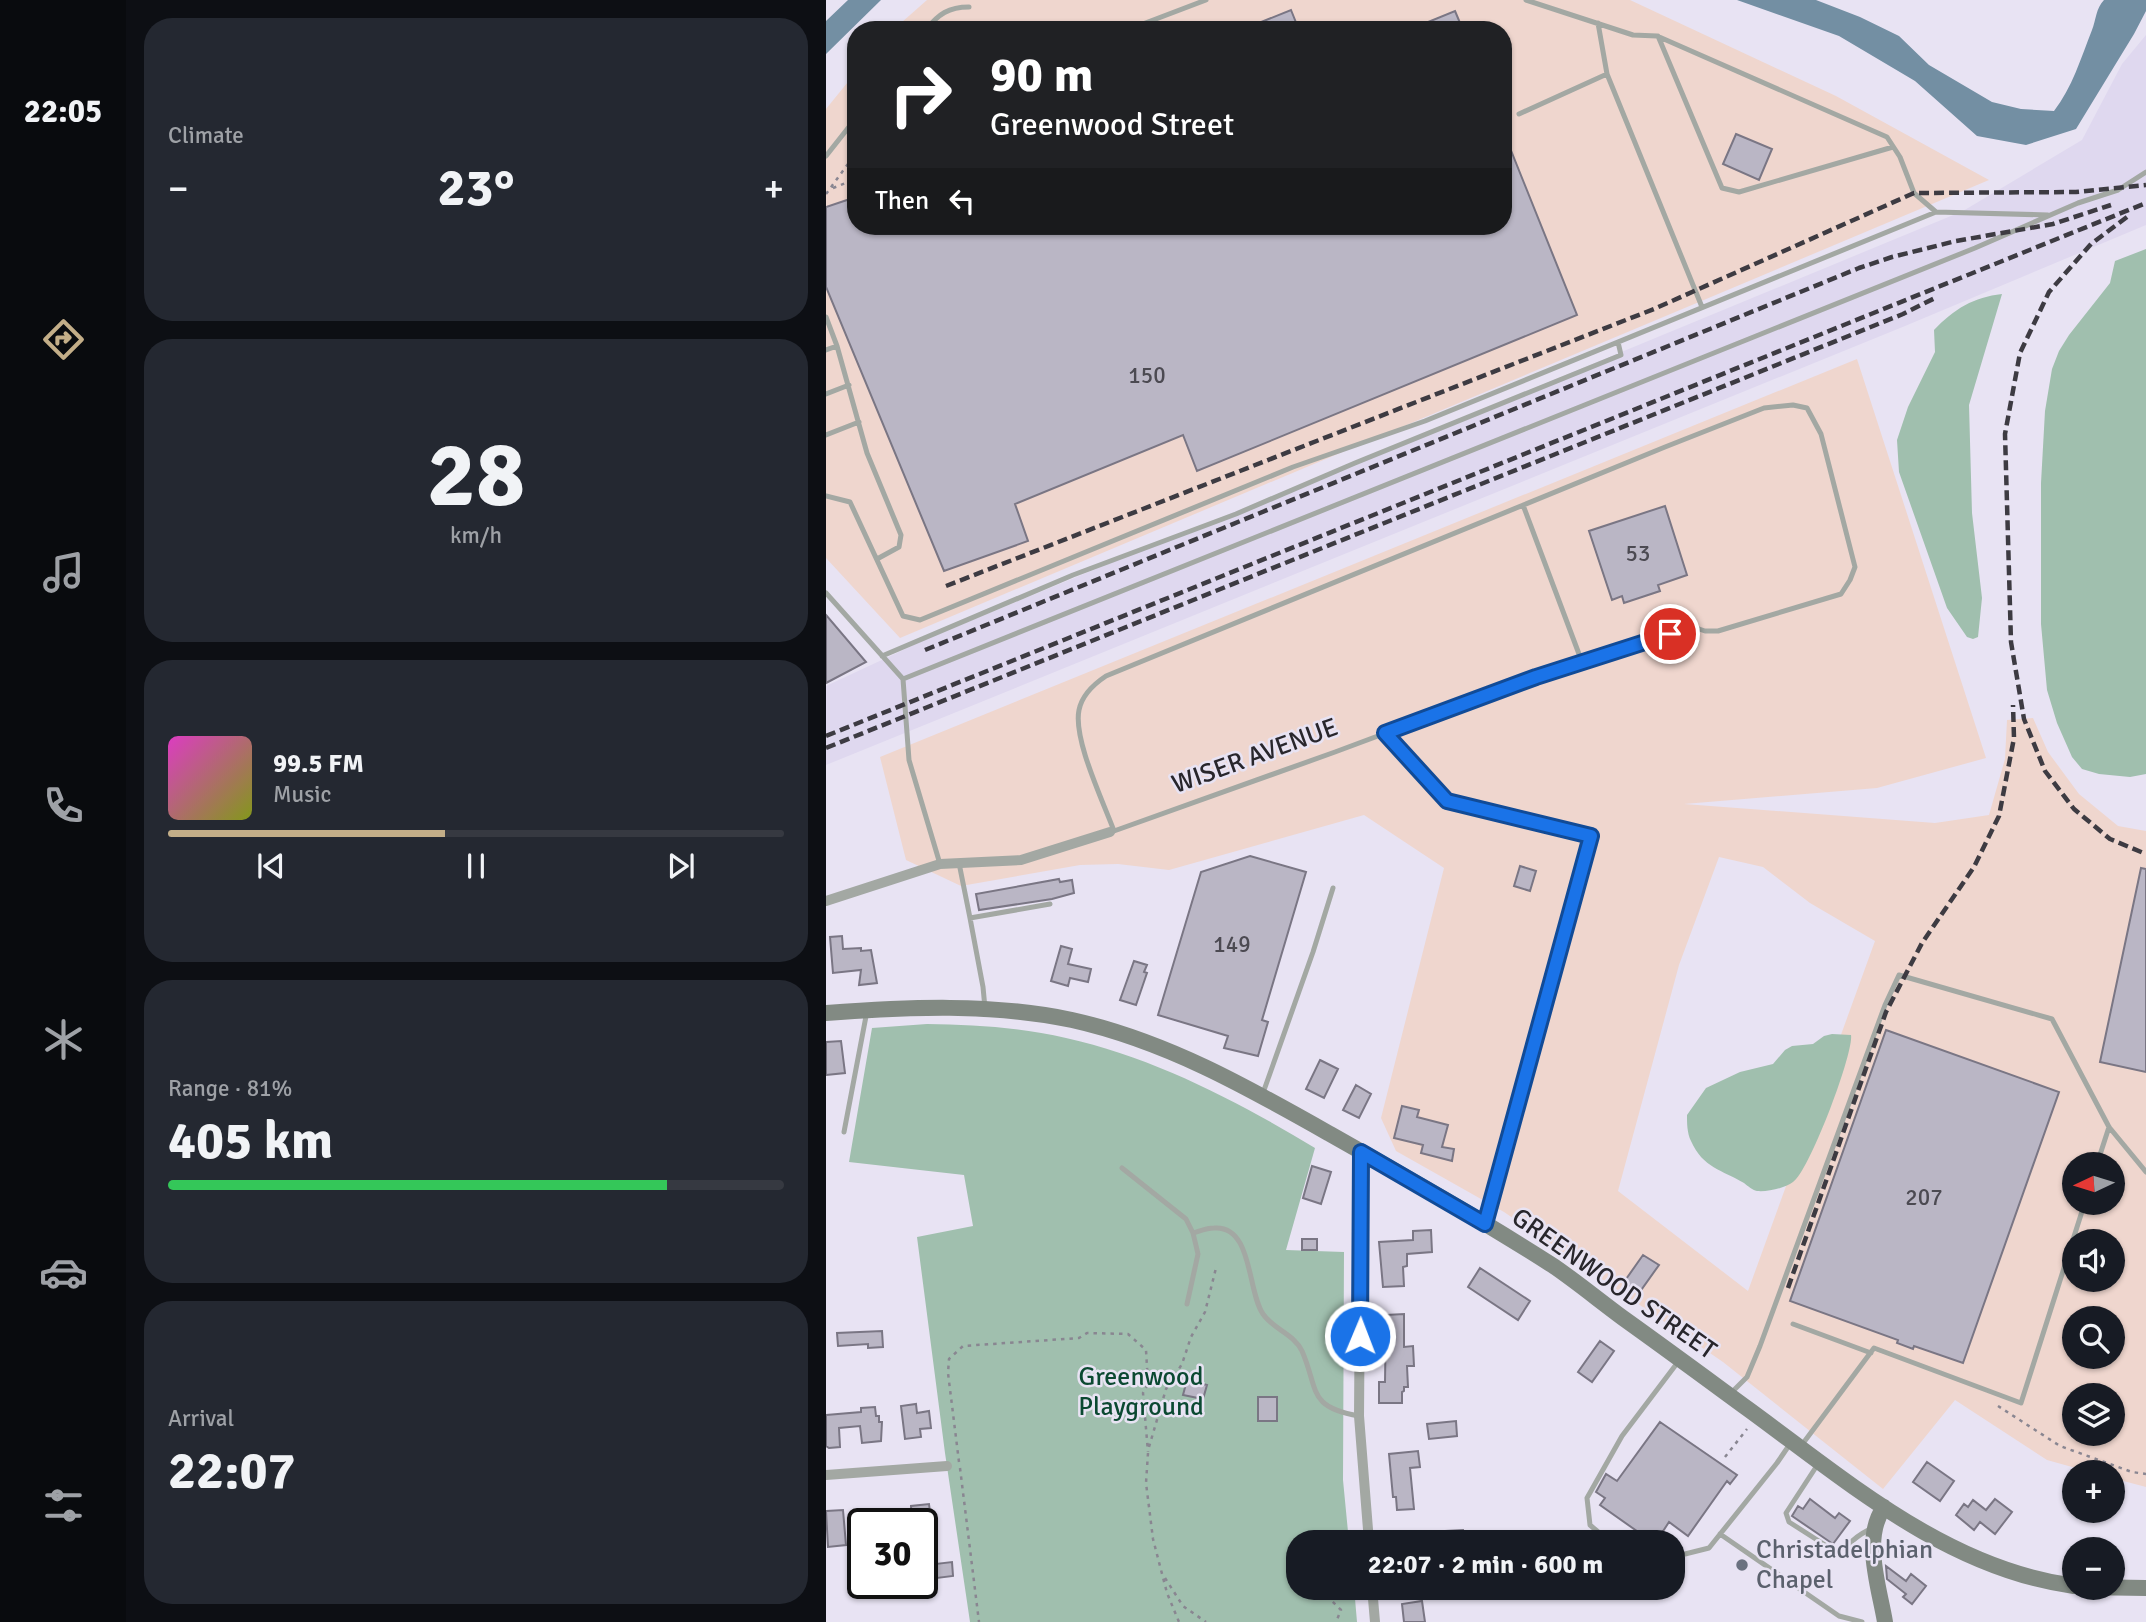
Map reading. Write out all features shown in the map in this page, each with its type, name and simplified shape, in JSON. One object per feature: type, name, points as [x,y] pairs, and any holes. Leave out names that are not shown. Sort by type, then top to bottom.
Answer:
[{"type":"main road","name":"GREENWOOD STREET","points":[[826,1013],[923,1008],[985,1009],[1072,1020],[1122,1034],[1195,1061],[1361,1152],[1558,1270],[1884,1507],[1934,1538],[1980,1561],[2019,1574],[2062,1583]]},
{"type":"main road","points":[[1884,1507],[1878,1516],[1873,1550],[1885,1622]]},
{"type":"main road","points":[[2125,1588],[2146,1588]]},
{"type":"street","name":"WISER AVENUE","points":[[827,898],[940,864],[1021,860],[1112,832]]},
{"type":"street","points":[[1361,1152],[1359,1416],[1368,1530]]},
{"type":"street","points":[[826,1475],[947,1466]]},
{"type":"street","points":[[1373,1600],[1375,1622]]},
{"type":"lane","points":[[1151,21],[1206,0]]},
{"type":"lane","points":[[1527,0],[1633,35],[1657,36],[1887,137],[1914,193],[1936,212]]},
{"type":"lane","points":[[935,21],[944,11],[970,7]]},
{"type":"lane","points":[[1598,23],[1607,74],[1702,307]]},
{"type":"lane","points":[[1657,36],[1722,188],[1740,192],[1893,147]]},
{"type":"lane","points":[[1519,114],[1607,74]]},
{"type":"lane","points":[[826,156],[847,129]]},
{"type":"lane","points":[[903,680],[1962,253],[2048,215],[2118,190],[2146,172]]},
{"type":"lane","points":[[826,496],[850,502],[904,616],[920,620],[1293,467],[1425,421],[1936,212],[2048,215]]},
{"type":"lane","points":[[826,317],[849,385],[867,453],[901,535],[899,547],[877,559]]},
{"type":"lane","points":[[882,656],[1073,575],[1236,514],[1621,355],[1618,342]]},
{"type":"lane","points":[[826,350],[837,346]]},
{"type":"lane","points":[[826,394],[849,385]]},
{"type":"lane","name":"WISER AVENUE","points":[[1112,832],[1581,662],[1693,627],[1718,631],[1841,594],[1856,567],[1821,433],[1807,408],[1793,405],[1764,408],[1523,505]]},
{"type":"lane","points":[[826,435],[859,422]]},
{"type":"lane","points":[[1112,832],[1077,729],[1079,707],[1090,688],[1106,676],[1523,505],[1581,662]]},
{"type":"lane","points":[[826,593],[903,680],[909,760],[940,864]]},
{"type":"lane","points":[[1385,733],[1447,801],[1591,836],[1485,1224]]},
{"type":"lane","points":[[959,863],[985,1009]]},
{"type":"lane","points":[[1262,1096],[1333,888]]},
{"type":"lane","points":[[970,918],[1050,904]]},
{"type":"lane","points":[[1729,1395],[1747,1377],[1760,1346],[1885,1005],[1899,975],[2052,1019],[2109,1127],[2146,1172]]},
{"type":"lane","points":[[844,1132],[867,1011]]},
{"type":"lane","points":[[2101,1152],[2109,1127]]},
{"type":"lane","points":[[1122,1168],[1186,1219],[1193,1233],[1198,1254],[1187,1304]]},
{"type":"lane","points":[[1685,1554],[1709,1548],[1874,1348],[2021,1403],[2081,1215]]},
{"type":"lane","points":[[1193,1233],[1214,1228],[1227,1229],[1237,1237],[1246,1255],[1254,1294],[1262,1313],[1301,1349],[1313,1390],[1324,1404],[1335,1412],[1359,1416]]},
{"type":"lane","points":[[1793,1325],[1871,1353]]},
{"type":"lane","points":[[1596,1530],[1590,1525],[1587,1498],[1622,1436],[1679,1359]]},
{"type":"lane","points":[[1820,1461],[1790,1504],[1786,1513],[1789,1522],[1836,1552],[1845,1548],[1860,1532],[1876,1527]]},
{"type":"lane","points":[[1720,1534],[1839,1616],[1862,1622]]},
{"type":"path","points":[[826,194],[847,166]]},
{"type":"path","points":[[830,190],[847,183]]},
{"type":"path","points":[[1148,1452],[1166,1389],[1182,1364],[1191,1337],[1205,1312],[1216,1268]]},
{"type":"path","points":[[979,1622],[948,1359],[963,1346],[1079,1338],[1087,1333],[1128,1334],[1146,1350],[1148,1384],[1143,1394],[1148,1452],[1148,1512],[1167,1593],[1179,1622]]},
{"type":"path","points":[[1991,1401],[2060,1446],[2132,1472],[2146,1474]]},
{"type":"path","points":[[1725,1457],[1748,1429]]},
{"type":"path","points":[[1163,1575],[1184,1606],[1206,1622]]},
{"type":"path","points":[[1332,1600],[1341,1611],[1336,1622]]},
{"type":"shaded area","points":[[927,0],[1630,0],[1836,96],[1989,180],[900,638],[826,558],[826,109],[847,83],[847,235],[1512,235],[1512,21],[903,21]]},
{"type":"shaded area","points":[[2146,35],[2146,225],[1905,326],[826,765],[826,686],[929,638],[1963,211],[2082,140],[2122,64]]},
{"type":"shaded area","points":[[1857,359],[1986,758],[1877,788],[1684,804],[1935,823],[1989,815],[2005,759],[2007,720],[2033,718],[2048,752],[2079,794],[2118,826],[2146,831],[2146,1487],[2125,1481],[2125,1460],[2062,1460],[2062,1464],[2047,1460],[1955,1400],[1883,1489],[1723,1362],[1504,1212],[1396,1151],[1381,1118],[1444,868],[1364,815],[1169,870],[1118,864],[1080,865],[961,886],[906,860],[880,757]],"holes":[[[1719,857],[1763,867],[1810,903],[1875,941],[1748,1291],[1618,1191],[1679,965]]]},
{"type":"green space","points":[[2146,249],[2146,774],[2130,777],[2099,774],[2082,769],[2072,757],[2057,723],[2047,690],[2041,624],[2041,483],[2045,411],[2052,369],[2059,351],[2110,283],[2115,261]]},
{"type":"green space","points":[[2002,294],[1969,405],[1972,513],[1982,598],[1978,637],[1973,639],[1967,637],[1947,608],[1899,472],[1897,440],[1908,407],[1935,352],[1934,330],[1965,305]]},
{"type":"green space","name":"Greenwood Playground","points":[[927,1024],[979,1026],[1049,1034],[1099,1047],[1195,1083],[1315,1148],[1286,1250],[1344,1252],[1343,1480],[1348,1530],[1286,1530],[1286,1600],[1355,1600],[1357,1622],[970,1622],[917,1237],[973,1226],[964,1175],[849,1162],[872,1028]]},
{"type":"green space","points":[[1832,1034],[1851,1035],[1850,1046],[1819,1136],[1800,1174],[1793,1182],[1776,1189],[1757,1191],[1701,1157],[1690,1138],[1687,1115],[1706,1088],[1740,1072],[1773,1064],[1792,1046],[1813,1044]]},
{"type":"water","points":[[848,0],[881,0],[860,21],[847,21],[847,33],[826,54],[826,21]]},
{"type":"water","points":[[1737,0],[1816,0],[1899,36],[1929,65],[1992,102],[2021,109],[2054,111],[2071,83],[2101,3],[2104,0],[2146,0],[2146,11],[2076,129],[2026,145],[1977,136],[1915,81],[1839,36]]},
{"type":"building","points":[[1291,10],[1295,21],[1264,21]]},
{"type":"building","points":[[1455,11],[1459,21],[1431,21]]},
{"type":"building","points":[[1736,134],[1772,149],[1759,180],[1723,164]]},
{"type":"building","points":[[1512,153],[1577,315],[1197,471],[1183,435],[1015,504],[1028,541],[944,571],[826,287],[826,207],[847,200],[847,235],[1512,235]]},
{"type":"building","points":[[1665,506],[1687,575],[1658,585],[1660,591],[1624,603],[1622,596],[1612,600],[1589,531]]},
{"type":"building","points":[[826,615],[866,662],[826,683]]},
{"type":"building","points":[[1250,856],[1306,872],[1262,1020],[1268,1022],[1258,1056],[1224,1048],[1228,1036],[1158,1015],[1201,872]]},
{"type":"building","points":[[1520,866],[1536,871],[1530,891],[1514,886]]},
{"type":"building","points":[[2141,868],[2146,869],[2146,1072],[2100,1062]]},
{"type":"building","points":[[1059,879],[1060,882],[1072,880],[1074,893],[979,910],[976,894]]},
{"type":"building","points":[[842,936],[843,949],[871,950],[877,983],[859,985],[861,970],[833,973],[830,937]]},
{"type":"building","points":[[1061,946],[1072,949],[1068,964],[1091,969],[1088,982],[1070,978],[1068,986],[1051,981]]},
{"type":"building","points":[[1134,961],[1147,965],[1144,972],[1147,973],[1136,1005],[1120,1000]]},
{"type":"building","points":[[1886,1030],[2059,1092],[1963,1363],[1914,1346],[1913,1349],[1897,1343],[1898,1340],[1790,1301]]},
{"type":"building","points":[[841,1041],[845,1073],[826,1075],[826,1042]]},
{"type":"building","points":[[1320,1060],[1338,1069],[1324,1098],[1306,1089]]},
{"type":"building","points":[[1356,1085],[1371,1094],[1359,1118],[1343,1110]]},
{"type":"building","points":[[1402,1106],[1419,1110],[1417,1117],[1448,1125],[1442,1147],[1454,1149],[1452,1161],[1421,1153],[1423,1145],[1394,1138]]},
{"type":"building","points":[[1312,1166],[1331,1172],[1321,1204],[1303,1198]]},
{"type":"building","points":[[1431,1230],[1432,1252],[1407,1254],[1407,1266],[1403,1267],[1404,1286],[1383,1287],[1379,1242],[1413,1240],[1413,1231]]},
{"type":"building","points":[[1302,1239],[1317,1239],[1317,1250],[1302,1250]]},
{"type":"building","points":[[1643,1255],[1659,1265],[1639,1293],[1624,1282]]},
{"type":"building","points":[[1480,1268],[1530,1301],[1518,1320],[1468,1287]]},
{"type":"building","points":[[1404,1314],[1404,1347],[1413,1346],[1414,1366],[1407,1366],[1408,1387],[1404,1387],[1402,1392],[1402,1403],[1379,1403],[1379,1382],[1385,1382],[1386,1315]]},
{"type":"building","points":[[882,1331],[883,1347],[868,1348],[868,1344],[838,1346],[837,1333]]},
{"type":"building","points":[[1600,1341],[1614,1351],[1592,1382],[1578,1372]]},
{"type":"building","points":[[1187,1380],[1207,1385],[1203,1399],[1183,1395]]},
{"type":"building","points":[[1258,1397],[1277,1397],[1277,1421],[1258,1421]]},
{"type":"building","points":[[916,1404],[917,1413],[929,1411],[931,1428],[920,1429],[921,1437],[905,1439],[901,1406]]},
{"type":"building","points":[[875,1407],[876,1416],[879,1416],[879,1422],[882,1422],[881,1441],[862,1443],[860,1426],[839,1428],[840,1447],[826,1446],[826,1415],[861,1412],[861,1408]]},
{"type":"building","points":[[1456,1421],[1457,1436],[1429,1439],[1427,1424]]},
{"type":"building","points":[[1660,1422],[1737,1475],[1730,1484],[1727,1481],[1688,1536],[1685,1530],[1680,1530],[1669,1522],[1664,1530],[1635,1530],[1600,1505],[1605,1498],[1596,1492],[1606,1474],[1617,1481]]},
{"type":"building","points":[[1418,1451],[1420,1467],[1410,1468],[1414,1509],[1397,1510],[1396,1497],[1393,1497],[1389,1454]]},
{"type":"building","points":[[1927,1462],[1954,1481],[1940,1501],[1913,1482]]},
{"type":"building","points":[[1810,1499],[1835,1518],[1839,1513],[1850,1521],[1833,1544],[1792,1516],[1798,1506],[1803,1509]]},
{"type":"building","points":[[1995,1499],[2012,1512],[1995,1534],[1980,1522],[1974,1530],[1956,1515],[1964,1504],[1968,1507],[1973,1500],[1986,1510]]},
{"type":"building","points":[[929,1504],[930,1508],[911,1508]]},
{"type":"building","points":[[843,1510],[846,1545],[828,1547],[826,1511]]},
{"type":"building","points":[[952,1562],[953,1576],[938,1578],[938,1564]]},
{"type":"building","points":[[1886,1566],[1906,1581],[1911,1574],[1926,1586],[1912,1604],[1903,1597],[1906,1594],[1887,1579]]},
{"type":"building","points":[[1422,1601],[1425,1622],[1404,1622],[1402,1604]]},
{"type":"railway","points":[[946,586],[1654,309],[1914,193],[2076,192],[2146,185]]},
{"type":"railway","points":[[826,736],[2146,203]]},
{"type":"railway","points":[[925,650],[1859,268],[1956,241],[2053,224],[2111,205]]},
{"type":"railway","points":[[2127,217],[2091,244],[2049,292],[2020,353],[2005,434],[2011,642],[2024,719],[2045,771],[2074,809],[2110,839],[2146,854]]},
{"type":"railway","points":[[826,748],[1903,314],[1935,298]]},
{"type":"railway","points":[[1788,1288],[1886,1012],[1922,943],[1974,867],[1999,816],[2014,738],[2013,705]]},
{"type":"place","name":"Christadelphian Chapel","points":[[1742,1565]]},
{"type":"route","points":[[1360,1336],[1361,1152],[1485,1224],[1591,836],[1447,801],[1385,733],[1536,677],[1670,634]]}]
